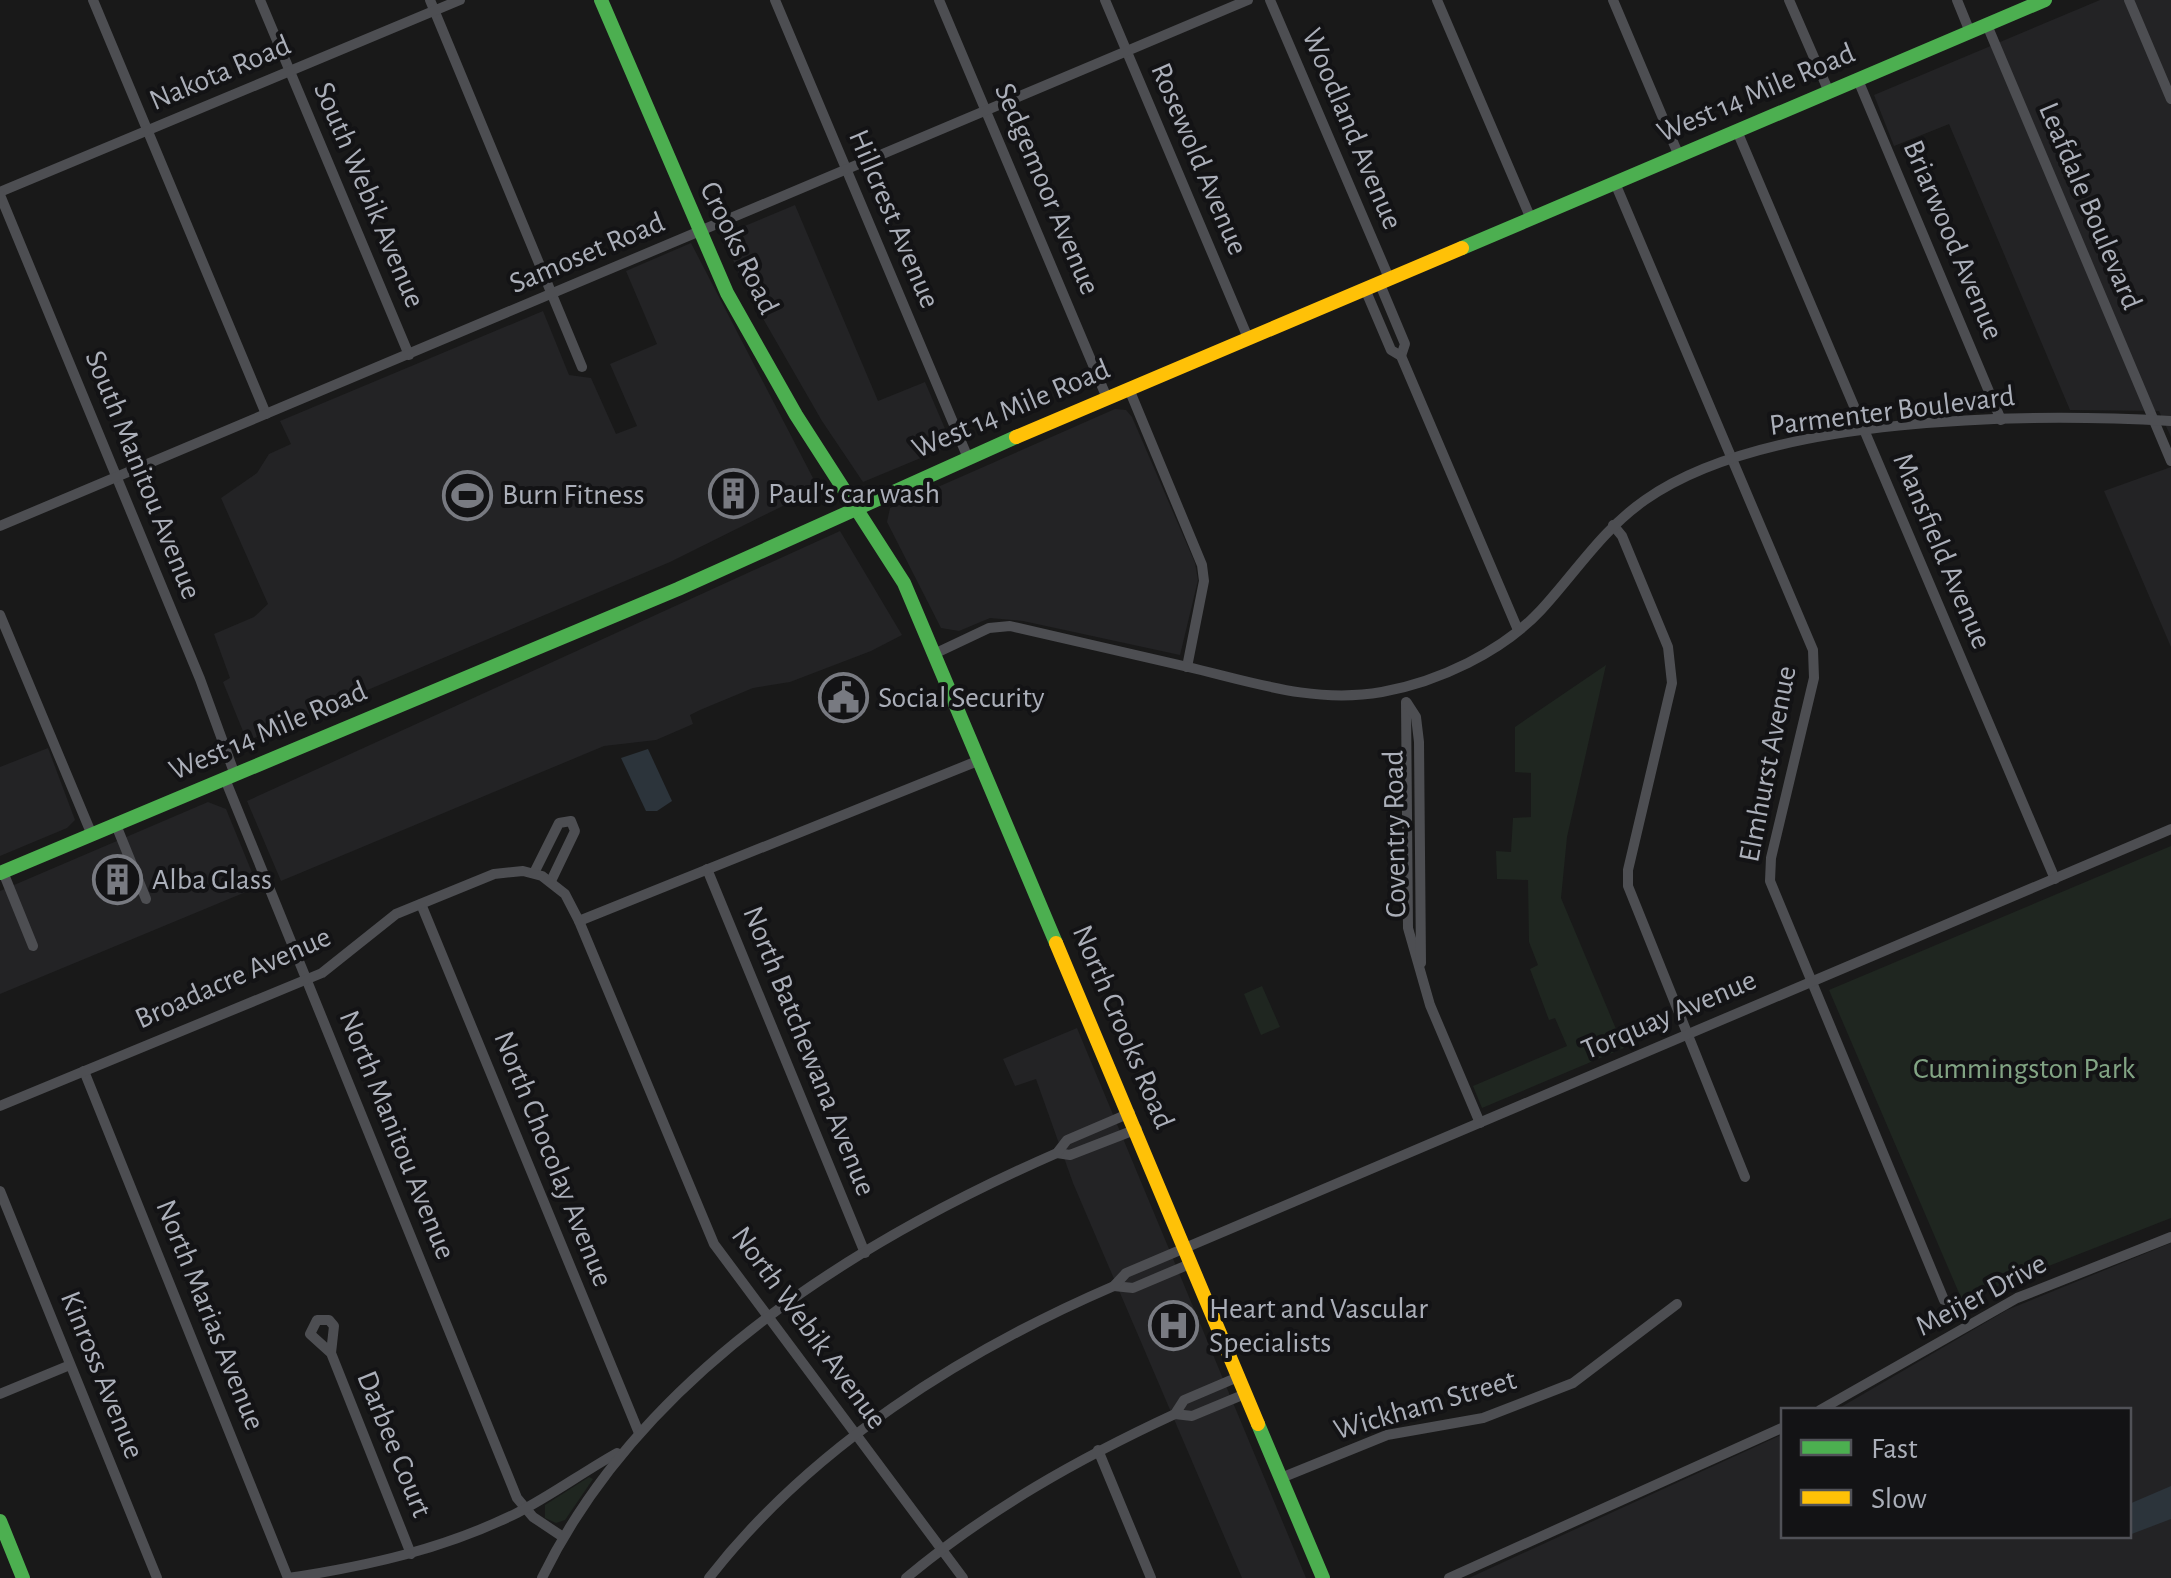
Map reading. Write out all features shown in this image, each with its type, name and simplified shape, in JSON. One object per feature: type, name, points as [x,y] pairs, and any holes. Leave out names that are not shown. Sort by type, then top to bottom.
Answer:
[{"type":"main road","name":"Crooks Road","points":[[601,0],[699,233],[741,320],[856,505]]},
{"type":"main road","name":"West 14 Mile Road","points":[[1,873],[678,589],[856,505],[2045,0]]},
{"type":"main road","name":"North Crooks Road","points":[[856,505],[904,583],[1323,1578]]},
{"type":"main road","points":[[0,1522],[23,1578]]},
{"type":"street","points":[[93,0],[266,414]]},
{"type":"street","name":"South Webik Avenue","points":[[260,0],[409,355]]},
{"type":"street","name":"Nakota Road","points":[[0,194],[432,6],[460,0]]},
{"type":"street","name":"Hillcrest Avenue","points":[[775,0],[968,458]]},
{"type":"street","name":"Sedgemoor Avenue","points":[[939,0],[1107,398]]},
{"type":"street","name":"Rosewold Avenue","points":[[1105,0],[1248,338]]},
{"type":"street","name":"Samoset Road","points":[[0,526],[1248,0]]},
{"type":"street","name":"Woodland Avenue","points":[[1270,0],[1378,283],[1391,350],[1400,356],[1518,630]]},
{"type":"street","points":[[1438,0],[1532,219]]},
{"type":"street","points":[[1613,0],[1679,156]]},
{"type":"street","points":[[1790,0],[1829,92]]},
{"type":"street","points":[[1957,0],[1970,32]]},
{"type":"street","points":[[2129,0],[2171,99]]},
{"type":"street","points":[[432,6],[582,367]]},
{"type":"street","name":"Leafdale Boulevard","points":[[1987,25],[2171,461]]},
{"type":"street","name":"Briarwood Avenue","points":[[1858,80],[2000,420]]},
{"type":"street","name":"Mansfield Avenue","points":[[1737,131],[2055,879]]},
{"type":"street","name":"Elmhurst Avenue","points":[[1614,183],[1815,660],[1769,871],[1774,894],[1944,1300]]},
{"type":"street","name":"South Manitou Avenue","points":[[0,194],[118,477],[230,777]]},
{"type":"street","points":[[1129,389],[1202,565],[1204,581],[1187,667]]},
{"type":"street","name":"Parmenter Boulevard","points":[[934,654],[990,628],[1010,626],[1310,695],[1360,695],[1402,688],[1449,671],[1518,630],[1613,526],[1660,490],[1733,459],[1865,433],[2000,420],[2171,421]]},
{"type":"street","points":[[1613,526],[1622,536],[1671,660],[1672,683],[1627,878],[1632,902],[1745,1177]]},
{"type":"street","points":[[0,614],[92,835]]},
{"type":"street","name":"Coventry Road","points":[[1402,688],[1406,702],[1408,928],[1480,1123]]},
{"type":"street","points":[[551,881],[575,831],[572,821],[559,823],[534,873],[565,894],[579,921],[980,760]]},
{"type":"street","name":"North Manitou Avenue","points":[[230,777],[307,978],[524,1508]]},
{"type":"street","points":[[116,825],[146,899]]},
{"type":"street","name":"Torquay Avenue","points":[[1114,1286],[1126,1273],[1186,1247],[2171,829]]},
{"type":"street","name":"North Batchewana Avenue","points":[[707,869],[865,1252]]},
{"type":"street","points":[[1,873],[33,946]]},
{"type":"street","name":"Broadacre Avenue","points":[[0,1106],[340,963],[378,927],[420,904],[494,874],[534,873]]},
{"type":"street","name":"North Chocolay Avenue","points":[[420,904],[639,1433]]},
{"type":"street","name":"North Webik Avenue","points":[[579,921],[707,1231],[963,1578]]},
{"type":"street","name":"North Marias Avenue","points":[[84,1070],[288,1578]]},
{"type":"street","points":[[542,1578],[563,1537],[622,1450],[770,1319],[865,1252],[974,1190],[1057,1153],[1067,1140],[1130,1113]]},
{"type":"street","points":[[1057,1153],[1070,1156],[1137,1129]]},
{"type":"street","name":"Kinross Avenue","points":[[0,1192],[157,1578]]},
{"type":"street","name":"Meijer Drive","points":[[1824,1408],[2017,1298],[2171,1237]]},
{"type":"street","points":[[709,1578],[764,1516],[857,1436],[998,1343],[1114,1286],[1133,1288],[1192,1263]]},
{"type":"street","name":"Wickham Street","points":[[1281,1478],[1387,1435],[1484,1418],[1573,1383],[1677,1304]]},
{"type":"street","name":"Darbee Court","points":[[330,1353],[411,1554]]},
{"type":"street","points":[[0,1394],[70,1365]]},
{"type":"street","points":[[1175,1414],[1184,1400],[1238,1378]]},
{"type":"street","points":[[906,1578],[1026,1490],[1098,1450],[1175,1414],[1192,1416],[1245,1394]]},
{"type":"street","points":[[1449,1578],[1781,1428]]},
{"type":"street","points":[[288,1578],[411,1554],[524,1508],[622,1450]]},
{"type":"street","points":[[1098,1450],[1151,1578]]},
{"type":"street","points":[[524,1508],[563,1537]]},
{"type":"shaded area","points":[[2100,0],[2171,0],[2171,437],[2159,411],[2070,410],[1949,124],[1894,146],[1874,95]]},
{"type":"shaded area","points":[[795,205],[878,401],[925,382],[952,445],[863,482],[822,421],[742,282],[723,235]]},
{"type":"shaded area","points":[[691,243],[814,480],[803,496],[670,562],[247,741],[223,682],[230,678],[214,634],[254,617],[268,604],[221,498],[257,473],[269,454],[291,444],[280,421],[543,311],[569,375],[591,378],[616,434],[637,426],[610,364],[657,344],[626,271]]},
{"type":"shaded area","points":[[1115,409],[1126,410],[1132,417],[1195,563],[1198,580],[1180,655],[1023,621],[990,618],[959,631],[941,628],[887,522],[890,508]]},
{"type":"shaded area","points":[[2171,467],[2171,647],[2104,491]]},
{"type":"shaded area","points":[[840,531],[902,635],[790,682],[753,688],[700,710],[690,715],[693,724],[656,740],[604,746],[281,881],[247,801]]},
{"type":"shaded area","points":[[48,748],[75,820],[67,828],[0,856],[0,767]]},
{"type":"shaded area","points":[[648,749],[672,801],[657,811],[646,811],[621,758]]},
{"type":"shaded area","points":[[208,802],[226,809],[258,887],[0,994],[0,891]]},
{"type":"shaded area","points":[[1077,1028],[1306,1578],[1242,1578],[1073,1183],[1036,1079],[1015,1086],[1003,1059]]},
{"type":"shaded area","points":[[2171,1243],[2171,1578],[1469,1578],[1781,1435],[1781,1538],[2131,1538],[2131,1408],[1839,1408],[2007,1310]]},
{"type":"shaded area","points":[[2171,1486],[2171,1519],[2131,1534],[2131,1503]]},
{"type":"green space","points":[[1606,665],[1567,837],[1561,898],[1624,1048],[1482,1108],[1473,1086],[1567,1046],[1555,1018],[1549,1020],[1530,969],[1538,965],[1529,942],[1528,880],[1497,879],[1496,851],[1511,852],[1513,818],[1531,817],[1531,773],[1515,772],[1515,727]]},
{"type":"green space","name":"Cummingston Park","points":[[2171,846],[2171,1218],[1962,1300],[1829,990]]},
{"type":"green space","points":[[1262,986],[1280,1027],[1261,1035],[1244,994]]},
{"type":"green space","points":[[589,1477],[593,1479],[565,1520],[556,1523],[545,1518],[545,1505]]},
{"type":"traffic: fast","points":[[601,0],[727,293],[796,415],[904,583],[1056,943]]},
{"type":"traffic: fast","points":[[1462,248],[2045,0]]},
{"type":"traffic: fast","points":[[0,873],[678,589],[1016,437]]},
{"type":"traffic: fast","points":[[1258,1424],[1323,1578]]},
{"type":"traffic: fast","points":[[0,1521],[23,1578]]},
{"type":"traffic: slow","points":[[1016,437],[1462,248]]},
{"type":"traffic: slow","points":[[1056,943],[1258,1424]]},
{"type":"place","name":"Paul's car wash","points":[[733,494]]},
{"type":"place","name":"Burn Fitness","points":[[467,495]]},
{"type":"place","name":"Social Security","points":[[843,698]]},
{"type":"place","name":"Alba Glass","points":[[117,880]]},
{"type":"place","name":"Heart and Vascular Specialists","points":[[1174,1326]]}]
